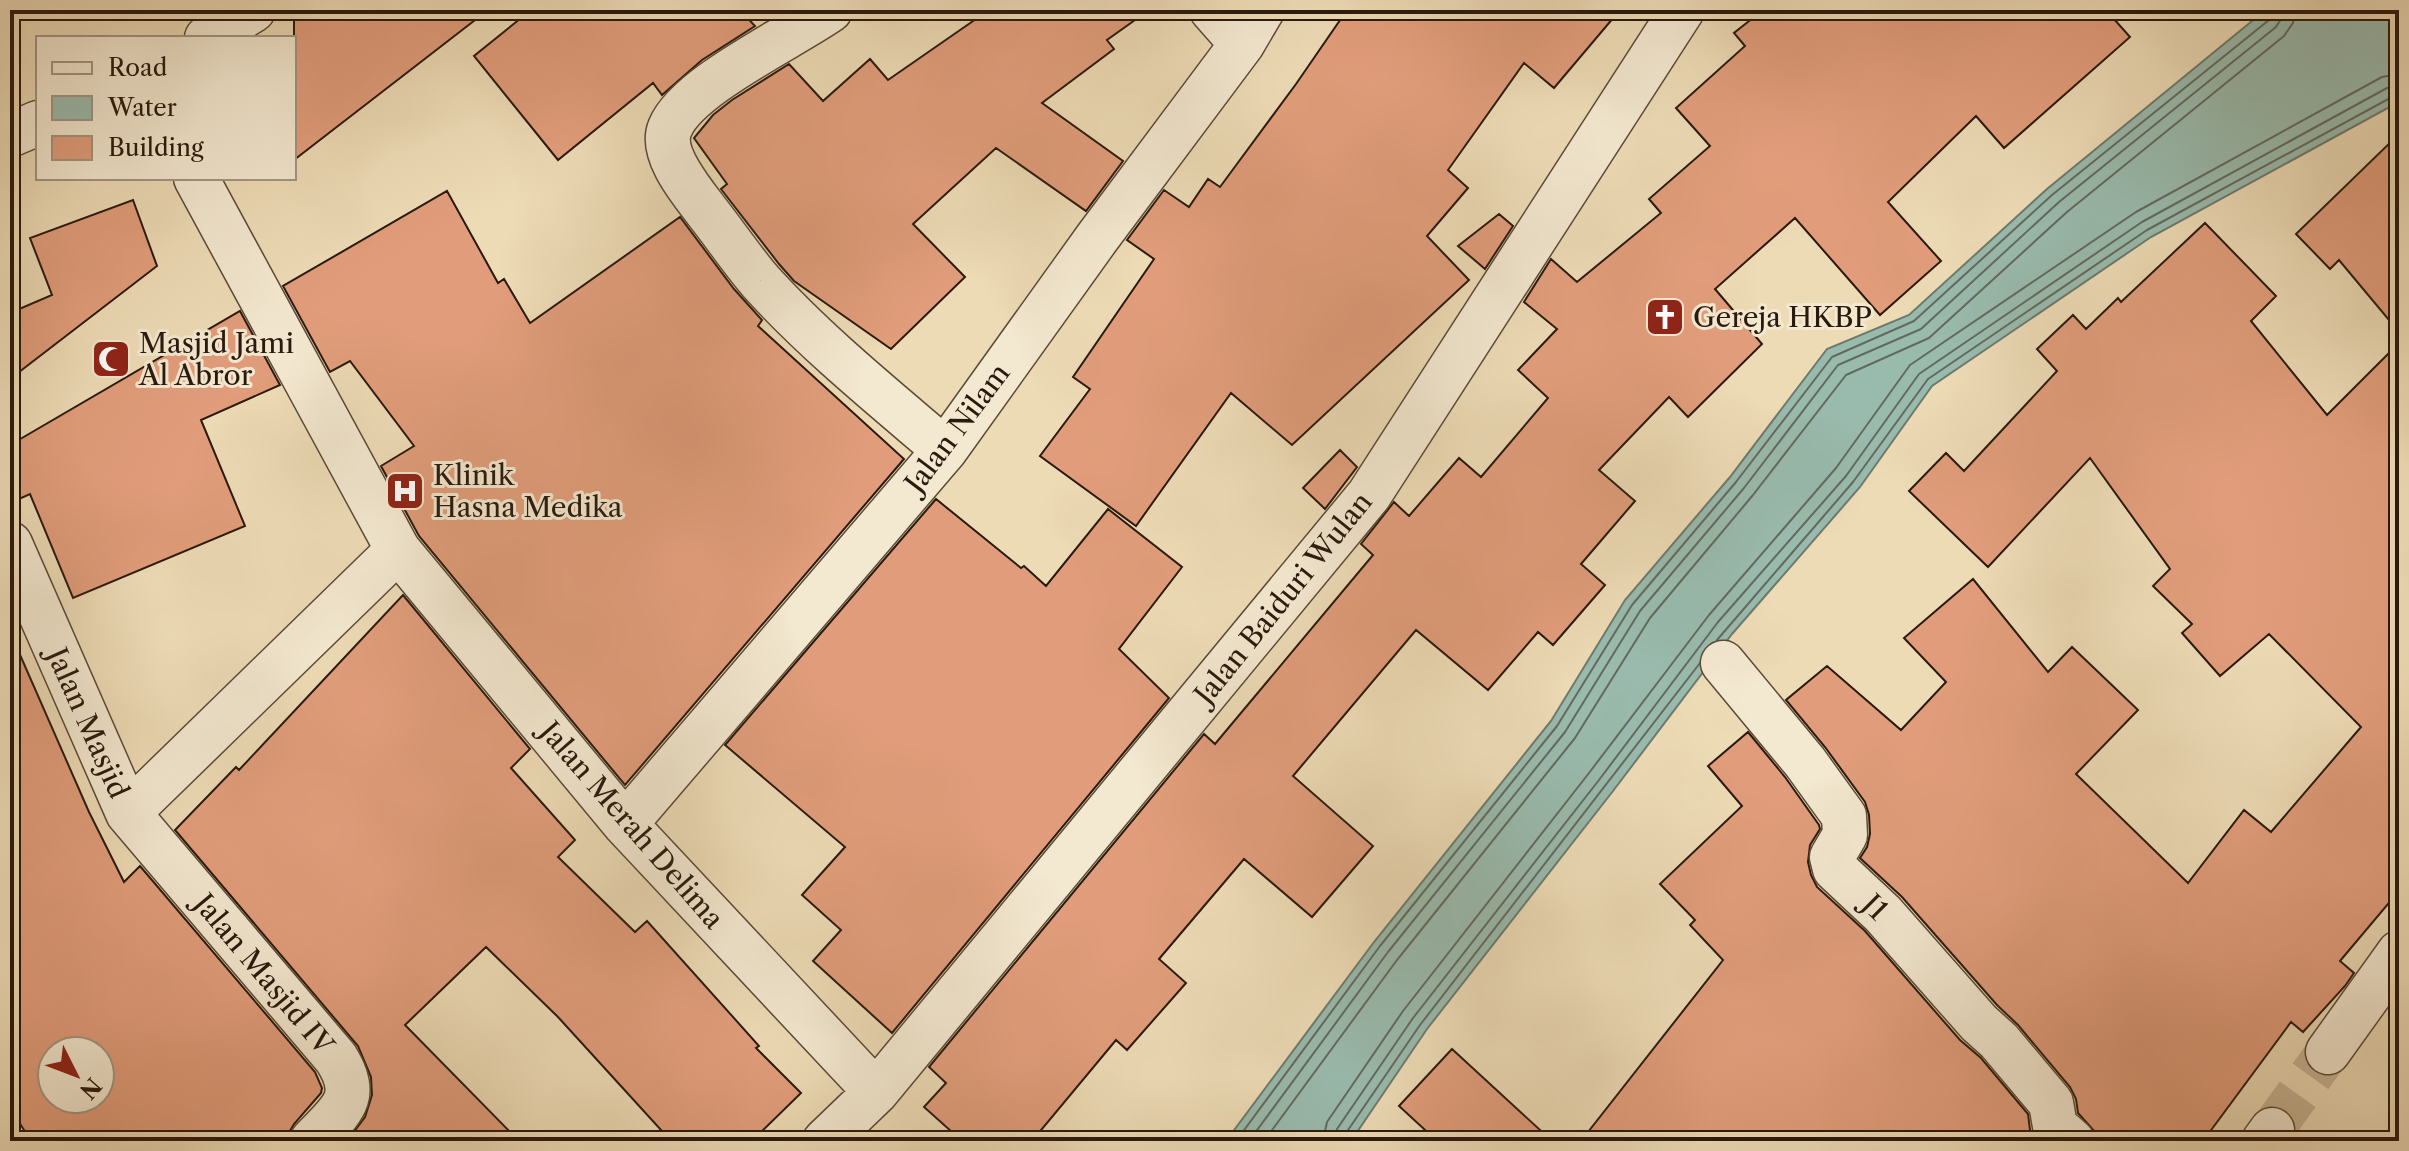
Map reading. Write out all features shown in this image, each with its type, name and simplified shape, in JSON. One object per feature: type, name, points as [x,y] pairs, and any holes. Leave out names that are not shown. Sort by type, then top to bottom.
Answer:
[{"type":"street","points":[[210,36],[253,10]]},
{"type":"street","points":[[830,10],[698,92],[679,111],[668,130],[671,157],[684,181],[760,281],[845,365],[945,450]]},
{"type":"street","points":[[1212,10],[1252,27]]},
{"type":"street","name":"Jalan Baiduri Wulan","points":[[825,1141],[876,1092],[1369,495],[1683,11]]},
{"type":"street","name":"Jalan Nilam","points":[[625,824],[945,450],[1252,27]]},
{"type":"street","points":[[10,135],[36,124]]},
{"type":"street","name":"Jalan Merah Delima","points":[[197,180],[398,550],[625,824],[876,1092]]},
{"type":"street","name":"Jalan Masjid","points":[[10,544],[128,813]]},
{"type":"street","points":[[128,813],[398,550]]},
{"type":"street","name":"J1","points":[[1723,663],[1805,762],[1844,816],[1845,835],[1832,857],[1835,869],[1883,914],[1979,1023],[1999,1041],[2051,1103],[2055,1126],[2072,1141]]},
{"type":"street","name":"Jalan Masjid IV","points":[[128,813],[345,1072],[349,1088],[345,1103],[312,1141]]},
{"type":"street","points":[[2328,1052],[2399,953]]},
{"type":"water","points":[[2270,10],[2399,10],[2399,102],[2151,237],[1932,386],[1860,487],[1732,634],[1427,1029],[1351,1141],[1226,1141],[1374,942],[1551,721],[1625,600],[1730,477],[1827,349],[1909,315],[2047,189],[2252,21]]},
{"type":"building","points":[[294,10],[488,10],[296,158]]},
{"type":"building","points":[[531,10],[740,10],[755,26],[702,60],[662,95],[653,83],[558,160],[474,56]]},
{"type":"building","points":[[989,10],[1149,10],[1107,40],[1114,49],[1042,103],[1123,161],[1086,211],[996,148],[913,224],[965,277],[891,349],[794,281],[721,189],[727,184],[694,138],[713,115],[732,100],[789,64],[823,101],[870,59],[888,80]]},
{"type":"building","points":[[1347,10],[1620,10],[1554,88],[1524,63],[1448,170],[1468,188],[1427,236],[1469,280],[1292,445],[1231,393],[1136,526],[1040,456],[1090,389],[1073,377],[1154,259],[1127,240],[1164,190],[1189,207],[1208,179],[1220,187]]},
{"type":"building","points":[[1763,10],[2106,10],[2130,37],[2004,148],[1976,116],[1888,202],[1941,261],[1880,315],[1795,218],[1715,289],[1762,344],[1688,417],[1669,397],[1599,470],[1635,501],[1581,564],[1605,585],[1553,645],[1538,632],[1488,690],[1416,630],[1293,776],[1373,846],[1312,917],[1244,859],[1159,959],[1186,983],[1127,1050],[1116,1040],[1032,1141],[962,1141],[924,1107],[946,1083],[929,1067],[1204,734],[1215,744],[1373,555],[1361,544],[1394,502],[1409,516],[1459,458],[1481,477],[1548,398],[1518,370],[1557,329],[1524,302],[1551,259],[1577,282],[1661,213],[1649,199],[1710,146],[1676,108],[1745,46],[1734,33]]},
{"type":"building","points":[[2399,134],[2399,332],[2339,260],[2330,269],[2296,234]]},
{"type":"building","points":[[447,191],[498,283],[504,279],[530,323],[680,217],[734,289],[762,320],[758,326],[904,459],[625,785],[419,536],[381,466],[414,446],[350,361],[330,372],[283,286]]},
{"type":"building","points":[[133,200],[157,266],[10,379],[10,313],[52,295],[30,238]]},
{"type":"building","points":[[1499,214],[1513,226],[1485,269],[1458,246]]},
{"type":"building","points":[[2205,223],[2276,296],[2251,321],[2327,415],[2399,343],[2399,891],[2340,961],[2354,973],[2345,986],[2303,1032],[2291,1022],[2203,1141],[2096,1141],[2095,1132],[2078,1113],[2070,1087],[1902,897],[1860,858],[1870,834],[1865,802],[1786,700],[1827,666],[1901,730],[1946,682],[1904,638],[1973,579],[2048,672],[2072,647],[2138,710],[2076,774],[2188,883],[2244,810],[2271,832],[2361,727],[2269,634],[2220,676],[2182,633],[2192,624],[2153,586],[2170,569],[2090,458],[1988,567],[1909,491],[1946,453],[1964,471],[2057,371],[2037,349],[2073,315],[2086,329],[2118,298],[2121,302]]},
{"type":"building","points":[[240,311],[280,385],[201,420],[245,526],[73,598],[30,494],[10,503],[10,445]]},
{"type":"building","points":[[1340,450],[1357,467],[1325,509],[1303,488]]},
{"type":"building","points":[[936,499],[1046,586],[1108,509],[1182,567],[1119,649],[1169,698],[892,1033],[813,961],[841,930],[802,895],[845,847],[725,745]]},
{"type":"building","points":[[403,595],[530,749],[511,768],[575,840],[558,857],[635,932],[647,921],[759,1046],[756,1048],[801,1093],[752,1141],[671,1141],[558,1017],[486,947],[405,1025],[519,1141],[347,1141],[365,1117],[372,1095],[371,1077],[358,1046],[175,830],[236,767],[239,770]]},
{"type":"building","points":[[10,632],[89,812],[124,882],[140,866],[315,1072],[322,1088],[294,1124],[288,1141],[31,1141],[10,1108]]},
{"type":"building","points":[[1748,732],[1819,825],[1820,829],[1810,845],[1808,862],[1817,887],[1865,931],[1960,1040],[1981,1058],[2028,1114],[2030,1130],[2036,1141],[1581,1141],[1723,960],[1690,925],[1695,920],[1660,884],[1742,806],[1708,766]]},
{"type":"building","points":[[1452,1049],[1552,1141],[1437,1141],[1399,1106]]},
{"type":"tunnel","points":[[2272,1130],[2328,1052]]},
{"type":"place","name":"Gereja HKBP","points":[[1665,317]]},
{"type":"place","name":"Masjid Jami Al Abror","points":[[111,359]]},
{"type":"place","name":"Klinik Hasna Medika","points":[[405,491]]}]
